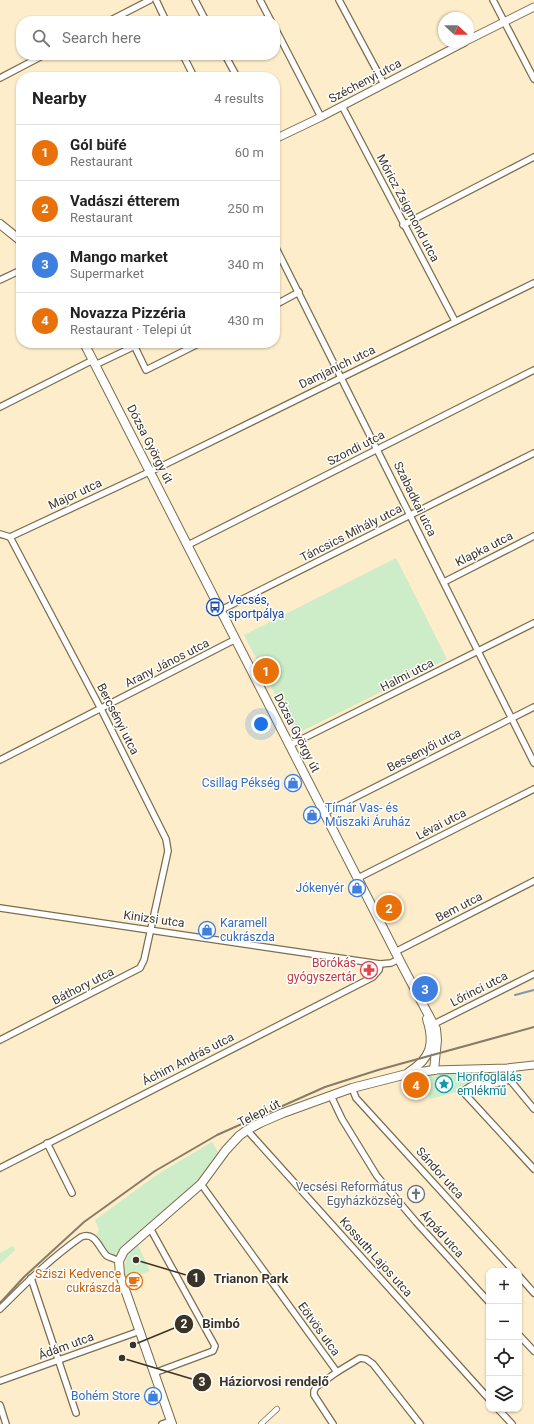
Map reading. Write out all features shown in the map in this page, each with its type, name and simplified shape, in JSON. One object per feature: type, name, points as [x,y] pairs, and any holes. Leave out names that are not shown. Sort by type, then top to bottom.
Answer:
[{"type":"main road","points":[[0,224],[16,237]]},
{"type":"main road","points":[[10,232],[16,234]]},
{"type":"main road","name":"Dózsa György út","points":[[86,348],[423,1006],[434,1024],[437,1040],[434,1070]]},
{"type":"main road","name":"Dózsa György út","points":[[423,1006],[431,1032],[430,1046],[426,1058]]},
{"type":"main road","points":[[407,1074],[422,1063],[426,1058],[434,1070]]},
{"type":"main road","name":"Telepi út","points":[[119,1261],[124,1251],[129,1246],[202,1184],[226,1150],[247,1130],[283,1113],[352,1088],[407,1074],[434,1070]]},
{"type":"main road","points":[[119,1261],[119,1270],[123,1285],[172,1422]]},
{"type":"street","points":[[119,16],[150,0]]},
{"type":"street","points":[[156,0],[164,16]]},
{"type":"street","points":[[195,0],[203,16]]},
{"type":"street","points":[[260,0],[268,16]]},
{"type":"street","points":[[339,0],[384,84]]},
{"type":"street","points":[[493,0],[534,79]]},
{"type":"street","points":[[474,37],[534,6]]},
{"type":"street","points":[[280,38],[320,117]]},
{"type":"street","name":"Széchenyi utca","points":[[280,137],[453,48]]},
{"type":"street","points":[[0,78],[34,60]]},
{"type":"street","points":[[186,60],[192,72]]},
{"type":"street","points":[[228,60],[234,72]]},
{"type":"street","name":"Móricz Zsigmond utca","points":[[342,106],[403,225],[455,321]]},
{"type":"street","points":[[403,225],[534,157]]},
{"type":"street","name":"Szabadkai utca","points":[[280,256],[378,449],[534,764]]},
{"type":"street","points":[[0,280],[16,272]]},
{"type":"street","name":"Damjanich utca","points":[[150,472],[534,283]]},
{"type":"street","points":[[280,302],[299,292]]},
{"type":"street","points":[[0,407],[127,348]]},
{"type":"street","points":[[135,348],[146,370],[190,348]]},
{"type":"street","name":"Szondi utca","points":[[188,545],[534,370]]},
{"type":"street","name":"Táncsics Mihály utca","points":[[221,610],[534,453]]},
{"type":"street","name":"Major utca","points":[[10,537],[150,472]]},
{"type":"street","points":[[0,534],[10,537]]},
{"type":"street","name":"Klapka utca","points":[[444,582],[534,536]]},
{"type":"street","name":"Bercsényi utca","points":[[10,537],[101,709],[166,839],[168,845],[167,857],[151,930]]},
{"type":"street","name":"Halmi utca","points":[[290,746],[534,623]]},
{"type":"street","name":"Arany János utca","points":[[0,760],[236,639]]},
{"type":"street","name":"Bessenyői utca","points":[[324,813],[534,707]]},
{"type":"street","name":"Lévai utca","points":[[358,878],[534,789]]},
{"type":"street","name":"Bem utca","points":[[397,955],[534,881]]},
{"type":"street","name":"Kinizsi utca","points":[[0,908],[380,964],[391,963],[397,955]]},
{"type":"street","name":"Báthory utca","points":[[0,1040],[136,970],[144,960],[151,930]]},
{"type":"street","name":"Áchim András utca","points":[[0,1168],[372,977],[379,970],[380,964]]},
{"type":"street","name":"Lőrinci utca","points":[[434,1024],[534,974]]},
{"type":"street","points":[[434,1070],[507,1068],[534,1065]]},
{"type":"street","points":[[507,1068],[510,1080],[534,1109]]},
{"type":"street","points":[[510,1080],[494,1084],[472,1085],[466,1090],[465,1094],[534,1169]]},
{"type":"street","name":"Sándor utca","points":[[352,1088],[356,1098],[511,1268]]},
{"type":"street","name":"Árpád utca","points":[[331,1096],[342,1119],[377,1176],[416,1222],[486,1299]]},
{"type":"street","name":"Kossuth Lajos utca","points":[[247,1130],[486,1396]]},
{"type":"street","points":[[47,1143],[72,1192]]},
{"type":"street","name":"Eötvös utca","points":[[202,1184],[337,1372],[316,1387],[314,1391],[314,1395],[333,1424]]},
{"type":"street","points":[[150,1228],[215,1346],[213,1350],[191,1360],[154,1373]]},
{"type":"street","points":[[0,1309],[60,1252],[85,1236],[92,1238],[100,1244],[107,1255],[119,1261]]},
{"type":"street","points":[[31,1278],[76,1413]]},
{"type":"street","points":[[522,1279],[534,1293]]},
{"type":"street","name":"Ádám utca","points":[[0,1381],[140,1331]]},
{"type":"street","points":[[522,1338],[534,1351]]},
{"type":"street","points":[[337,1372],[360,1358],[366,1359],[373,1364],[420,1424]]},
{"type":"street","points":[[0,1405],[6,1424]]},
{"type":"street","points":[[261,1424],[277,1409]]},
{"type":"street","points":[[501,1412],[512,1424]]},
{"type":"street","points":[[162,1424],[172,1422]]},
{"type":"green space","points":[[396,558],[447,659],[296,734],[244,635]]},
{"type":"green space","points":[[501,1071],[505,1073],[504,1079],[471,1083],[460,1091],[430,1099],[420,1075],[435,1073]]},
{"type":"green space","points":[[212,1142],[218,1152],[196,1185],[117,1254],[114,1261],[109,1260],[101,1243],[95,1237],[99,1230],[95,1220],[158,1174]]},
{"type":"green space","points":[[138,1245],[150,1271],[125,1279],[123,1271],[128,1254]]},
{"type":"green space","points":[[13,1246],[15,1250],[0,1264],[0,1253]]},
{"type":"waterway","points":[[515,995],[534,990]]},
{"type":"railway","points":[[0,1303],[24,1277],[84,1222],[155,1171],[217,1135],[325,1087],[378,1070],[534,1027]]},
{"type":"place","name":"Vecsés, sportpálya","points":[[215,607]]},
{"type":"place","name":"Gól büfé","points":[[266,671]]},
{"type":"place","name":"Csillag Pékség","points":[[293,783]]},
{"type":"place","name":"Tímár Vas- és Műszaki Áruház","points":[[312,815]]},
{"type":"place","name":"Jókenyér","points":[[357,888]]},
{"type":"place","name":"Vadászi étterem","points":[[389,908]]},
{"type":"place","name":"Karamell cukrászda","points":[[207,930]]},
{"type":"place","name":"Borókás gyógyszertár","points":[[369,970]]},
{"type":"place","name":"Mango market","points":[[425,989]]},
{"type":"place","name":"Honfoglalás emlékmű","points":[[444,1084]]},
{"type":"place","name":"Novazza Pizzéria","points":[[416,1085]]},
{"type":"place","name":"Vecsési Református Egyházközség","points":[[416,1194]]},
{"type":"place","name":"Trianon Park","points":[[136,1260]]},
{"type":"place","name":"Sziszi Kedvence cukrászda","points":[[134,1281]]},
{"type":"place","name":"Bimbó","points":[[133,1345]]},
{"type":"place","name":"Háziorvosi rendelő","points":[[122,1358]]},
{"type":"place","name":"Bohém Store","points":[[153,1396]]}]
